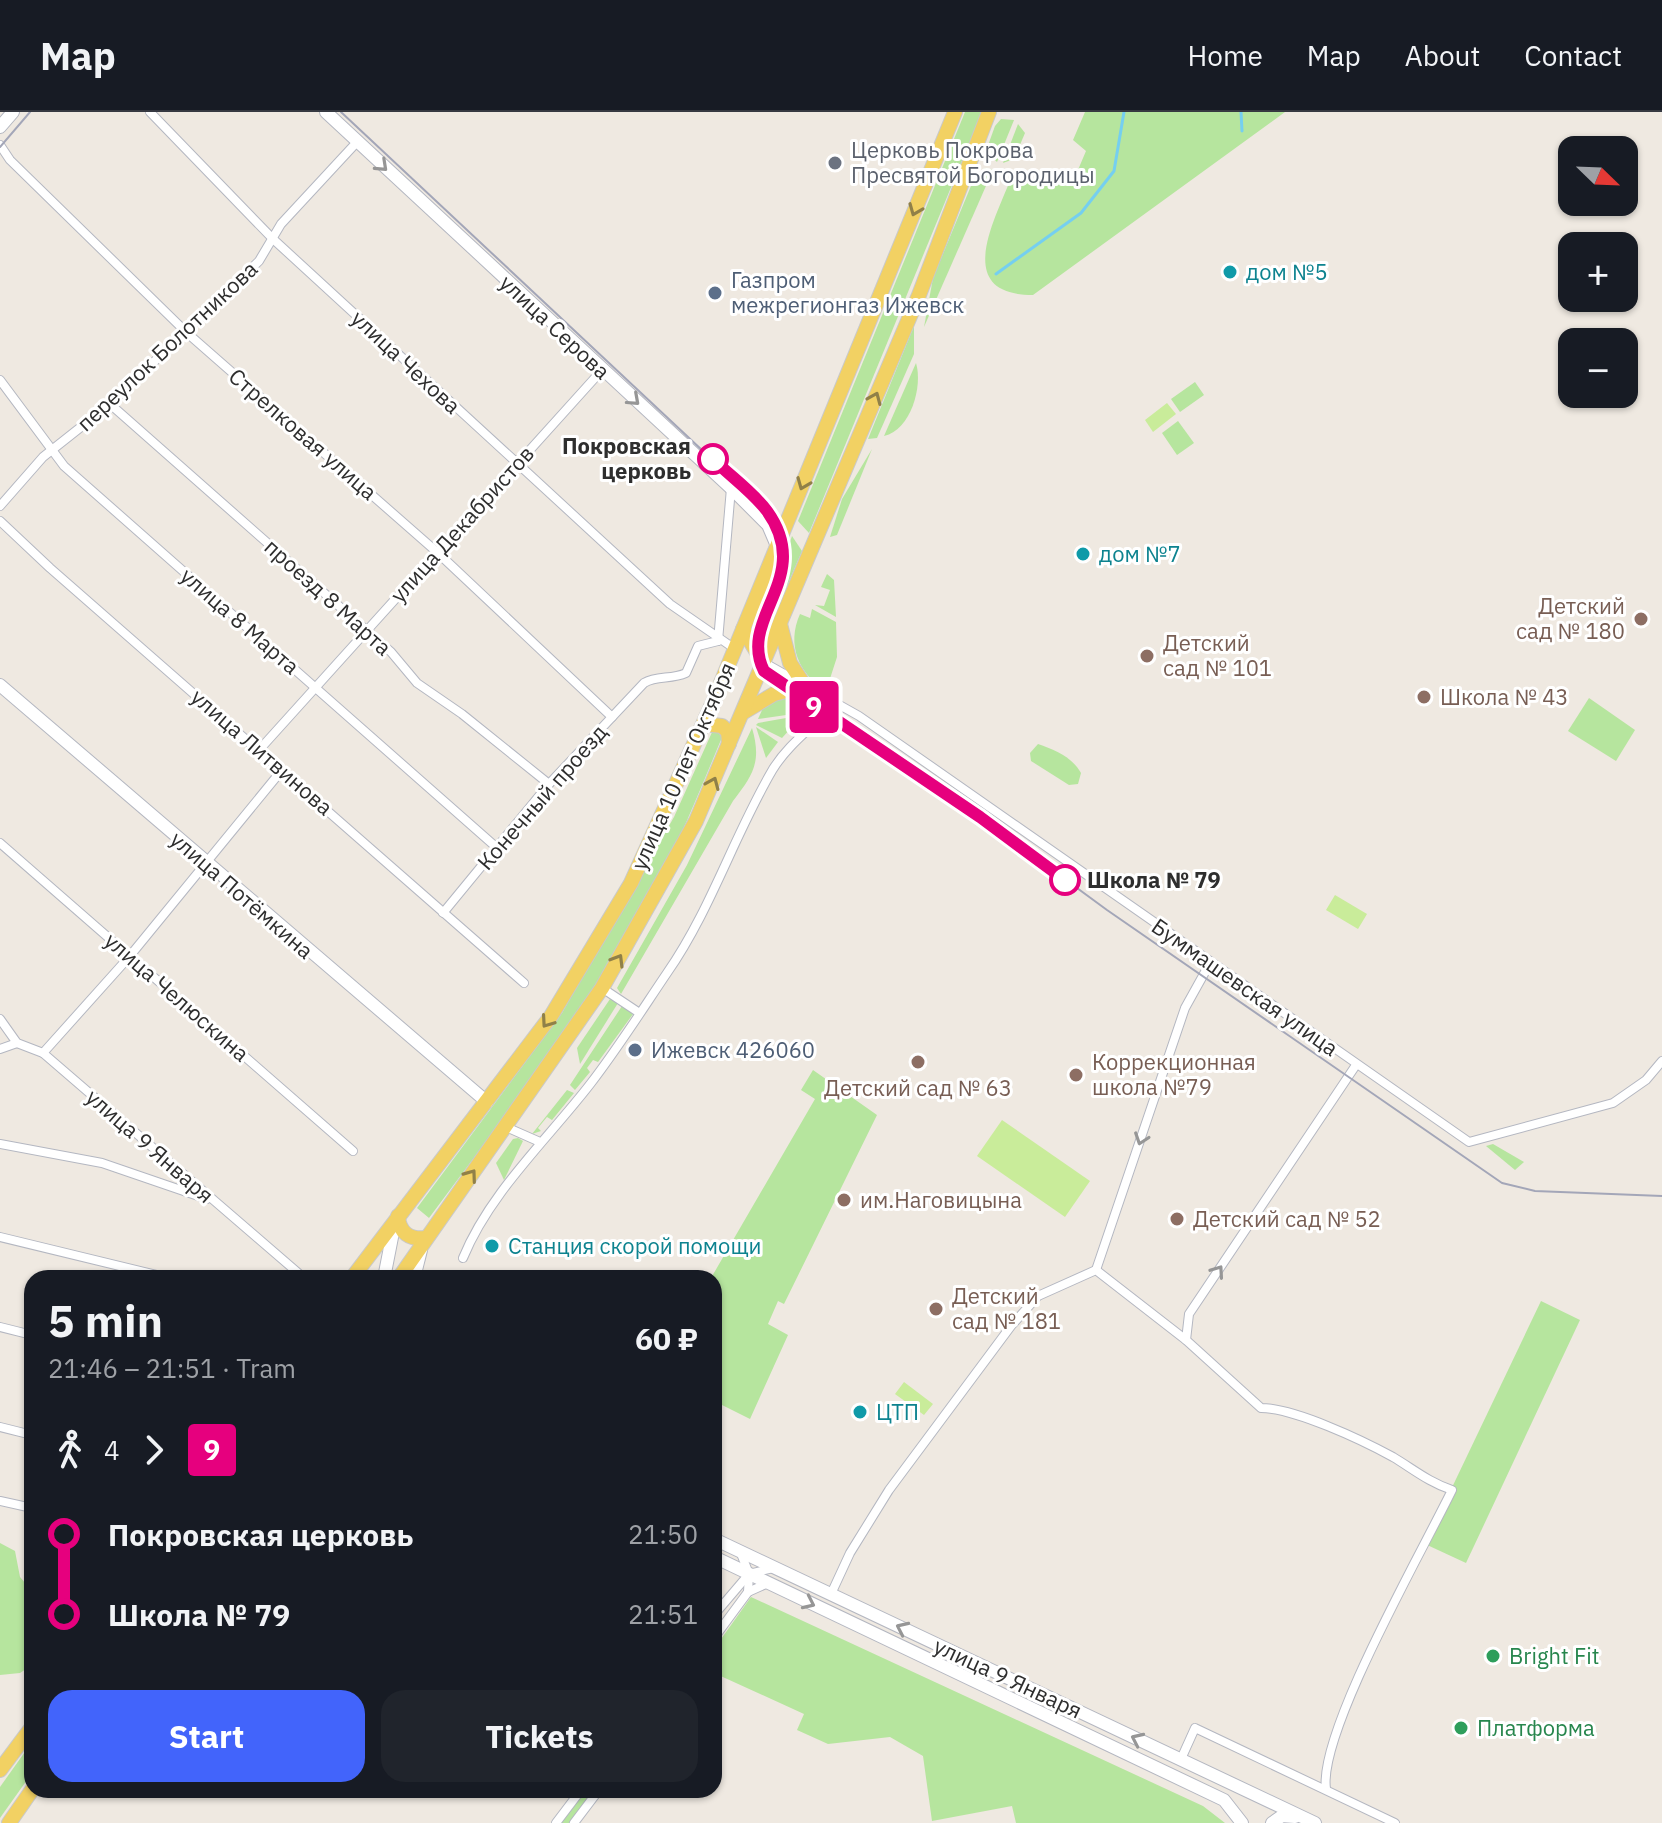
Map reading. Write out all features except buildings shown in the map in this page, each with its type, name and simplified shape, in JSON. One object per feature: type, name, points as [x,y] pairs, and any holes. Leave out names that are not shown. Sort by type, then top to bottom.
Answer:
[{"type":"main road","points":[[0,127],[13,112]]},
{"type":"main road","name":"улица Серова","points":[[326,112],[731,488],[768,525],[777,546]]},
{"type":"main road","name":"улица 10 лет Октября","points":[[358,1270],[551,1016],[631,883],[704,724],[955,112]]},
{"type":"main road","name":"улица 10 лет Октября","points":[[404,1270],[602,988],[696,821],[919,295],[989,112]]},
{"type":"main road","points":[[744,712],[774,694],[805,686],[790,663],[780,624]]},
{"type":"main road","points":[[743,629],[763,662]]},
{"type":"main road","name":"улица Потёмкина","points":[[0,685],[487,1102]]},
{"type":"main road","points":[[704,724],[722,726],[728,732],[729,745]]},
{"type":"main road","points":[[398,1216],[399,1226],[406,1235],[415,1239],[426,1238],[416,1270]]},
{"type":"main road","points":[[385,1270],[390,1238],[398,1216]]},
{"type":"main road","name":"улица 9 Января","points":[[722,1543],[1308,1820]]},
{"type":"main road","name":"улица 9 Января","points":[[722,1561],[1224,1800],[1242,1823]]},
{"type":"main road","points":[[0,1770],[24,1738]]},
{"type":"main road","points":[[9,1823],[26,1798]]},
{"type":"main road","points":[[1272,1823],[1282,1816],[1308,1820]]},
{"type":"street","name":"улица Чехова","points":[[150,112],[273,239],[670,604],[718,641],[735,649]]},
{"type":"street","name":"переулок Болотникова","points":[[0,506],[43,457],[110,404],[259,261],[281,224],[357,142]]},
{"type":"street","name":"Стрелковая улица","points":[[0,145],[10,160],[186,332],[438,553],[612,717]]},
{"type":"street","name":"улица Декабристов","points":[[260,749],[602,370]]},
{"type":"street","name":"улица 8 Марта","points":[[0,380],[64,466],[496,847]]},
{"type":"street","name":"проезд 8 Марта","points":[[110,404],[366,629],[417,683],[462,714],[549,784]]},
{"type":"street","points":[[718,641],[731,488]]},
{"type":"street","name":"улица Литвинова","points":[[0,521],[524,983]]},
{"type":"street","name":"Конечный проезд","points":[[443,913],[549,784],[644,683],[653,678],[672,678],[686,673],[698,646],[718,641]]},
{"type":"street","name":"Буммашевская улица","points":[[763,662],[859,716],[1469,1142],[1613,1103],[1646,1080],[1662,1061]]},
{"type":"street","points":[[463,1258],[473,1235],[540,1142],[592,1082],[698,925],[773,770],[793,741],[835,703]]},
{"type":"street","points":[[43,1053],[129,957],[282,770]]},
{"type":"street","name":"улица Челюскина","points":[[0,843],[353,1151]]},
{"type":"street","points":[[831,1594],[850,1553],[889,1490],[1011,1326],[1038,1296],[1096,1270],[1185,1008],[1210,963]]},
{"type":"street","points":[[602,988],[638,1012]]},
{"type":"street","points":[[0,1019],[17,1043],[0,1049]]},
{"type":"street","name":"улица 9 Января","points":[[17,1043],[43,1053],[293,1270]]},
{"type":"street","points":[[1186,1340],[1189,1314],[1356,1065]]},
{"type":"street","points":[[506,1127],[540,1142]]},
{"type":"street","points":[[0,1144],[102,1163],[215,1202]]},
{"type":"street","points":[[0,1237],[136,1270]]},
{"type":"street","points":[[1096,1270],[1186,1340],[1261,1408],[1277,1408],[1308,1418],[1390,1456],[1437,1486],[1452,1490],[1341,1715],[1326,1789]]},
{"type":"street","points":[[0,1327],[24,1333]]},
{"type":"street","points":[[0,1427],[24,1433]]},
{"type":"street","points":[[0,1501],[24,1506]]},
{"type":"street","points":[[740,1551],[749,1574],[748,1592]]},
{"type":"street","points":[[727,1564],[737,1585]]},
{"type":"street","points":[[722,1605],[749,1574],[774,1567]]},
{"type":"street","points":[[722,1627],[748,1592],[768,1583]]},
{"type":"street","points":[[1181,1759],[1195,1728],[1395,1823]]},
{"type":"street","points":[[556,1823],[575,1798]]},
{"type":"street","points":[[574,1823],[593,1798]]},
{"type":"green space","points":[[965,112],[982,112],[809,533],[798,521]]},
{"type":"green space","points":[[1085,112],[1285,112],[1033,295],[1008,292],[993,283],[986,269],[986,252],[996,214],[1011,178],[1072,184],[1086,151],[1073,140]]},
{"type":"green space","points":[[1001,119],[1014,120],[997,162],[986,151],[995,126]]},
{"type":"green space","points":[[1018,124],[1025,133],[1014,159],[1003,163]]},
{"type":"green space","points":[[985,168],[993,170],[924,327],[933,278],[973,181]]},
{"type":"green space","points":[[914,326],[914,354],[877,438],[868,439]]},
{"type":"green space","points":[[916,363],[918,383],[913,406],[901,425],[884,436]]},
{"type":"green space","points":[[1195,382],[1204,395],[1180,412],[1171,399]]},
{"type":"green space","points":[[1167,403],[1176,414],[1153,432],[1145,420]]},
{"type":"green space","points":[[1178,421],[1194,443],[1177,455],[1162,433]]},
{"type":"green space","points":[[872,449],[837,535],[830,537],[842,499]]},
{"type":"green space","points":[[792,536],[802,551],[765,637],[761,638],[759,630]]},
{"type":"green space","points":[[827,574],[834,580],[836,617],[815,605],[824,606],[830,590],[821,587]]},
{"type":"green space","points":[[812,609],[836,622],[837,657],[826,691],[802,667],[795,648],[794,637],[800,614],[810,618]]},
{"type":"green space","points":[[791,693],[812,707],[807,712],[758,719],[763,708]]},
{"type":"green space","points":[[1589,698],[1635,730],[1616,761],[1568,731]]},
{"type":"green space","points":[[803,715],[782,738],[756,725],[758,723]]},
{"type":"green space","points":[[756,727],[778,742],[766,758]]},
{"type":"green space","points":[[752,728],[756,750],[754,768],[621,994],[617,988],[687,865]]},
{"type":"green space","points":[[713,730],[723,735],[651,895],[564,1033],[429,1218],[417,1208],[562,1013],[674,817]]},
{"type":"green space","points":[[1038,744],[1073,763],[1081,773],[1078,784],[1069,785],[1031,761],[1030,753]]},
{"type":"green space","points":[[1335,895],[1367,914],[1358,929],[1326,910]]},
{"type":"green space","points":[[610,999],[618,1003],[580,1064],[577,1048]]},
{"type":"green space","points":[[622,1006],[633,1014],[598,1062],[593,1060],[587,1068],[590,1072],[575,1090],[570,1085]]},
{"type":"green space","points":[[813,1070],[877,1115],[784,1304],[778,1301],[768,1324],[788,1335],[750,1419],[722,1405],[722,1270],[716,1270],[815,1099],[801,1090]]},
{"type":"green space","points":[[567,1090],[574,1093],[552,1120],[547,1117],[538,1128],[541,1131],[532,1134]]},
{"type":"green space","points":[[1002,1120],[1090,1181],[1065,1217],[977,1156]]},
{"type":"green space","points":[[513,1139],[523,1141],[504,1180],[496,1163]]},
{"type":"green space","points":[[1493,1144],[1524,1162],[1515,1170],[1486,1146]]},
{"type":"green space","points":[[1541,1301],[1580,1320],[1466,1563],[1425,1544]]},
{"type":"green space","points":[[904,1382],[933,1404],[924,1415],[895,1394]]},
{"type":"green space","points":[[0,1543],[15,1551],[20,1577],[24,1582],[24,1670],[0,1675]]},
{"type":"green space","points":[[751,1597],[1203,1806],[1225,1823],[1016,1823],[1012,1806],[932,1821],[923,1756],[890,1737],[828,1744],[797,1730],[804,1714],[722,1677],[722,1638]]},
{"type":"green space","points":[[24,1753],[24,1784],[0,1818],[0,1787]]},
{"type":"green space","points":[[578,1798],[590,1798],[571,1823],[560,1823]]},
{"type":"waterway","points":[[996,274],[1081,213],[1114,171],[1124,112]]},
{"type":"waterway","points":[[1241,112],[1242,131]]},
{"type":"tram line","points":[[0,147],[30,112]]},
{"type":"tram line","points":[[341,112],[765,509],[780,537],[785,561],[759,639],[761,665],[770,677],[980,817],[1107,910],[1502,1183],[1535,1191],[1662,1196]]},
{"type":"tram line","name":"9","points":[[713,459],[763,506],[781,538],[784,567],[760,632],[759,654],[764,671],[980,817],[1065,880]]},
{"type":"place","name":"Церковь Покрова Пресвятой Богородицы","points":[[835,163]]},
{"type":"place","name":"дом №5","points":[[1230,272]]},
{"type":"place","name":"Газпром межрегионгаз Ижевск","points":[[715,293]]},
{"type":"place","name":"Покровская церковь","points":[[713,459]]},
{"type":"place","name":"дом №7","points":[[1083,554]]},
{"type":"place","name":"Детский сад № 180","points":[[1641,619]]},
{"type":"place","name":"Детский сад № 101","points":[[1147,656]]},
{"type":"place","name":"Школа № 43","points":[[1424,697]]},
{"type":"place","name":"Школа № 79","points":[[1065,880]]},
{"type":"place","name":"Ижевск 426060","points":[[635,1050]]},
{"type":"place","name":"Детский сад № 63","points":[[918,1062]]},
{"type":"place","name":"Коррекционная школа №79","points":[[1076,1075]]},
{"type":"place","name":"им.Наговицына","points":[[844,1200]]},
{"type":"place","name":"Детский сад № 52","points":[[1177,1219]]},
{"type":"place","name":"Станция скорой помощи","points":[[492,1246]]},
{"type":"place","name":"Детский сад № 181","points":[[936,1309]]},
{"type":"place","name":"ЦТП","points":[[860,1412]]},
{"type":"place","name":"Bright Fit","points":[[1493,1656]]},
{"type":"place","name":"Платформа","points":[[1461,1728]]}]
